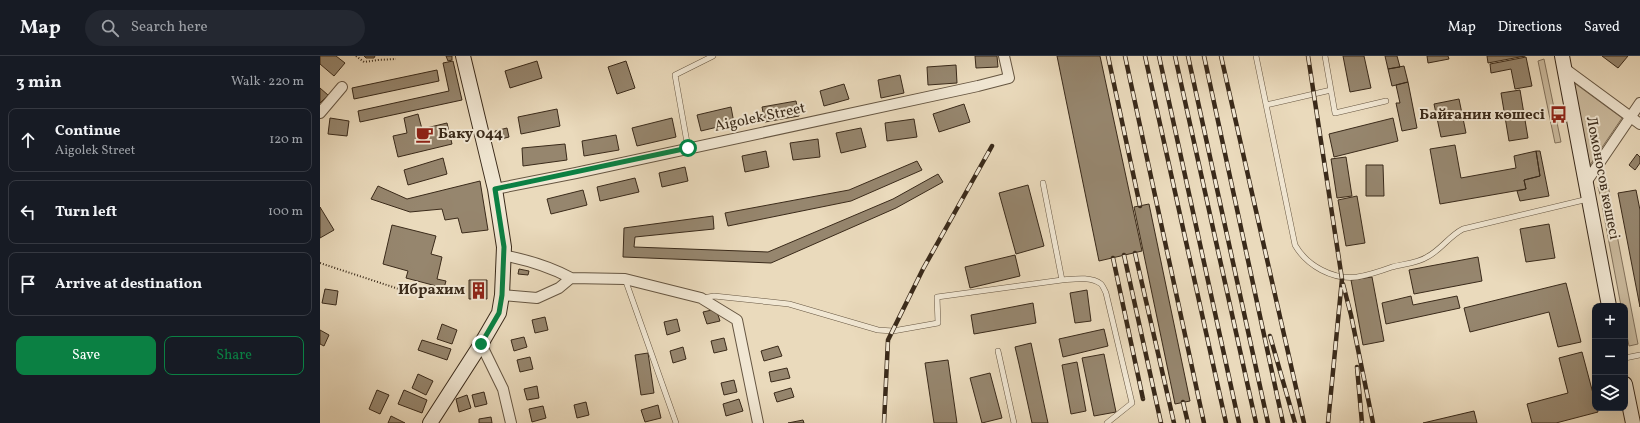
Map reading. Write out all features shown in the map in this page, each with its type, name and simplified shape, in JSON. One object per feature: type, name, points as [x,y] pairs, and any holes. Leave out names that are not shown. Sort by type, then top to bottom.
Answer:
[{"type":"street","points":[[430,423],[481,344],[499,313],[502,295],[504,247],[495,189],[463,56]]},
{"type":"street","name":"Aigolek Street","points":[[495,189],[986,84],[1008,78],[1004,56]]},
{"type":"street","points":[[1563,62],[1640,124]]},
{"type":"street","name":"Ломоносов көшесі","points":[[1563,62],[1585,184],[1609,303]]},
{"type":"street","points":[[320,113],[342,87]]},
{"type":"street","points":[[1585,184],[1640,102]]},
{"type":"street","points":[[504,255],[540,264],[554,269],[571,278],[625,279],[701,298],[737,320],[758,423]]},
{"type":"street","points":[[502,295],[537,298],[559,288],[571,278]]},
{"type":"street","points":[[481,344],[503,389],[511,423]]},
{"type":"street","points":[[1628,399],[1633,423]]},
{"type":"lane","points":[[688,148],[675,75],[713,56]]},
{"type":"lane","points":[[1256,56],[1295,245],[1300,254],[1328,274],[1342,277],[1356,277],[1426,258],[1438,250],[1463,228],[1588,199]]},
{"type":"lane","points":[[1325,56],[1335,113],[1386,100]]},
{"type":"lane","points":[[1266,105],[1331,90]]},
{"type":"lane","points":[[1043,183],[1062,280]]},
{"type":"lane","points":[[701,298],[714,296],[789,304],[878,330],[893,331],[938,323],[937,297],[1062,280],[1081,278],[1091,280],[1101,284],[1106,293],[1132,403],[1107,423]]},
{"type":"lane","points":[[625,279],[676,423]]},
{"type":"lane","points":[[998,351],[1014,423]]},
{"type":"lane","points":[[1628,357],[1640,355]]},
{"type":"path","points":[[356,56],[364,62],[396,59]]},
{"type":"path","points":[[320,263],[414,294]]},
{"type":"shaded area","points":[[1544,59],[1561,142],[1555,143],[1538,61]]},
{"type":"shaded area","points":[[1573,82],[1622,118],[1590,165]]},
{"type":"shaded area","points":[[1608,185],[1610,196],[1601,198],[1598,187]]},
{"type":"shaded area","points":[[1611,204],[1638,344],[1629,346],[1628,303],[1620,303],[1602,205]]},
{"type":"building","points":[[320,56],[336,56],[345,63],[334,76],[320,64]]},
{"type":"building","points":[[364,56],[375,56],[374,58],[366,58]]},
{"type":"building","points":[[446,56],[452,56],[452,60],[448,61]]},
{"type":"building","points":[[975,56],[997,56],[998,67],[976,68]]},
{"type":"building","points":[[1057,56],[1100,56],[1142,251],[1099,261]]},
{"type":"building","points":[[1343,56],[1364,56],[1371,88],[1350,92]]},
{"type":"building","points":[[1385,56],[1397,56],[1400,67],[1388,69]]},
{"type":"building","points":[[1427,56],[1448,56],[1449,59],[1428,63]]},
{"type":"building","points":[[1487,56],[1525,56],[1488,63]]},
{"type":"building","points":[[1602,56],[1628,56],[1618,68]]},
{"type":"building","points":[[1526,57],[1532,86],[1515,89],[1511,69],[1491,73],[1490,64]]},
{"type":"building","points":[[453,61],[462,100],[360,122],[358,111],[449,91],[443,63]]},
{"type":"building","points":[[537,61],[542,78],[510,88],[505,71]]},
{"type":"building","points":[[626,61],[635,88],[617,94],[608,67]]},
{"type":"building","points":[[956,65],[957,83],[928,85],[927,67]]},
{"type":"building","points":[[1404,66],[1408,82],[1392,86],[1388,69]]},
{"type":"building","points":[[437,70],[439,81],[354,99],[352,88]]},
{"type":"building","points":[[900,75],[904,93],[881,98],[878,80]]},
{"type":"building","points":[[1408,82],[1417,128],[1402,131],[1396,103],[1400,103],[1396,85]]},
{"type":"building","points":[[844,84],[849,99],[824,106],[820,91]]},
{"type":"building","points":[[320,88],[328,95],[320,103]]},
{"type":"building","points":[[1520,90],[1528,138],[1509,141],[1501,93]]},
{"type":"building","points":[[1459,99],[1466,133],[1441,137],[1434,104]]},
{"type":"building","points":[[796,101],[799,116],[765,122],[762,107]]},
{"type":"building","points":[[964,104],[970,122],[939,132],[933,114]]},
{"type":"building","points":[[731,107],[734,123],[701,131],[697,115]]},
{"type":"building","points":[[557,109],[560,126],[521,134],[518,117]]},
{"type":"building","name":"Баку 044","points":[[418,114],[422,129],[447,123],[452,144],[398,157],[393,136],[407,133],[404,118]]},
{"type":"building","points":[[330,118],[349,121],[347,136],[328,134]]},
{"type":"building","points":[[672,118],[676,137],[637,146],[632,128]]},
{"type":"building","points":[[1393,118],[1398,141],[1334,157],[1329,134]]},
{"type":"building","points":[[914,119],[917,137],[887,141],[885,123]]},
{"type":"building","points":[[507,128],[509,137],[497,140],[495,131]]},
{"type":"building","points":[[861,128],[866,147],[841,153],[836,133]]},
{"type":"building","points":[[616,135],[619,150],[584,156],[582,141]]},
{"type":"building","points":[[818,139],[820,157],[793,160],[790,143]]},
{"type":"building","points":[[565,144],[567,160],[523,166],[522,148]]},
{"type":"building","points":[[1455,145],[1461,178],[1516,168],[1514,156],[1536,151],[1540,176],[1524,180],[1526,189],[1440,204],[1430,149]]},
{"type":"building","points":[[766,151],[769,167],[745,172],[742,156]]},
{"type":"building","points":[[1536,151],[1540,151],[1549,196],[1520,201],[1517,191],[1526,189],[1524,180],[1540,176]]},
{"type":"building","points":[[1637,154],[1640,157],[1640,163],[1635,170],[1629,165]]},
{"type":"building","points":[[1346,157],[1352,196],[1337,198],[1331,159]]},
{"type":"building","points":[[443,158],[447,174],[408,185],[404,170]]},
{"type":"building","points":[[917,161],[922,170],[851,201],[728,226],[725,213],[849,190]]},
{"type":"building","points":[[1366,165],[1383,165],[1384,196],[1366,196]]},
{"type":"building","points":[[685,167],[688,181],[662,187],[659,173]]},
{"type":"building","points":[[938,174],[943,182],[896,208],[771,263],[623,257],[624,228],[713,216],[714,229],[635,237],[634,247],[768,252],[893,199]]},
{"type":"building","points":[[635,178],[639,192],[600,201],[597,187]]},
{"type":"building","points":[[480,181],[488,230],[462,233],[458,218],[445,220],[442,209],[410,212],[371,199],[378,186],[407,199]]},
{"type":"building","points":[[1028,185],[1044,246],[1016,254],[999,193]]},
{"type":"building","points":[[583,190],[587,205],[551,214],[547,199]]},
{"type":"building","points":[[1636,190],[1640,210],[1640,307],[1618,193]]},
{"type":"building","points":[[1357,196],[1365,243],[1346,246],[1338,200]]},
{"type":"building","points":[[1149,204],[1190,401],[1175,404],[1134,207]]},
{"type":"building","points":[[320,207],[334,230],[320,238]]},
{"type":"building","points":[[1549,224],[1555,258],[1526,262],[1520,229]]},
{"type":"building","points":[[392,225],[436,236],[431,254],[442,257],[437,279],[446,281],[444,288],[406,278],[408,271],[383,264]]},
{"type":"building","points":[[1015,255],[1020,276],[970,288],[965,267]]},
{"type":"building","points":[[1478,257],[1482,281],[1414,294],[1409,270]]},
{"type":"building","points":[[519,269],[529,271],[528,275],[518,274]]},
{"type":"building","points":[[1372,277],[1384,341],[1363,345],[1351,280]]},
{"type":"building","name":"Ибрахим","points":[[469,280],[487,280],[487,299],[469,299]]},
{"type":"building","points":[[1566,283],[1581,342],[1558,347],[1549,312],[1470,332],[1464,308]]},
{"type":"building","points":[[325,289],[338,291],[336,305],[322,303]]},
{"type":"building","points":[[1087,290],[1091,321],[1075,323],[1070,293]]},
{"type":"building","points":[[1411,296],[1413,305],[1457,296],[1460,308],[1386,324],[1382,303]]},
{"type":"building","points":[[1033,303],[1036,323],[974,334],[971,315]]},
{"type":"building","points":[[716,309],[720,321],[707,324],[703,312]]},
{"type":"building","points":[[545,317],[548,330],[535,333],[532,320]]},
{"type":"building","points":[[677,319],[680,331],[667,335],[664,322]]},
{"type":"building","points":[[442,324],[457,330],[452,344],[437,339]]},
{"type":"building","points":[[1104,329],[1108,346],[1063,357],[1059,339]]},
{"type":"building","points":[[320,330],[329,335],[324,346],[320,344]]},
{"type":"building","points":[[524,337],[527,347],[514,351],[511,340]]},
{"type":"building","points":[[724,338],[727,350],[714,353],[711,341]]},
{"type":"building","points":[[422,340],[451,349],[447,360],[418,350]]},
{"type":"building","points":[[1031,343],[1048,423],[1032,423],[1015,347]]},
{"type":"building","points":[[778,346],[782,356],[764,361],[761,351]]},
{"type":"building","points":[[683,347],[686,359],[673,363],[670,351]]},
{"type":"building","points":[[1582,352],[1592,390],[1592,411],[1598,412],[1556,423],[1532,423],[1527,404],[1568,393],[1559,358]]},
{"type":"building","points":[[648,353],[654,393],[641,395],[635,355]]},
{"type":"building","points":[[1104,354],[1116,412],[1094,416],[1082,358]]},
{"type":"building","points":[[530,357],[533,369],[520,372],[517,360]]},
{"type":"building","points":[[948,360],[957,423],[934,423],[925,363]]},
{"type":"building","points":[[1077,362],[1086,411],[1071,414],[1062,365]]},
{"type":"building","points":[[787,368],[790,378],[771,382],[769,372]]},
{"type":"building","points":[[990,373],[1002,418],[982,423],[970,378]]},
{"type":"building","points":[[418,374],[433,381],[426,395],[412,388]]},
{"type":"building","points":[[734,380],[737,392],[724,395],[721,383]]},
{"type":"building","points":[[537,386],[539,398],[527,400],[524,389]]},
{"type":"building","points":[[791,388],[794,397],[777,402],[774,393]]},
{"type":"building","points":[[377,390],[389,395],[380,414],[369,409]]},
{"type":"building","points":[[404,390],[427,400],[422,413],[398,404]]},
{"type":"building","points":[[484,392],[487,404],[475,407],[472,395]]},
{"type":"building","points":[[467,395],[471,408],[459,412],[456,399]]},
{"type":"building","points":[[739,399],[743,411],[726,416],[723,404]]},
{"type":"building","points":[[586,402],[589,415],[577,418],[574,405]]},
{"type":"building","points":[[658,405],[661,418],[645,422],[641,410]]},
{"type":"building","points":[[543,406],[546,418],[532,422],[529,409]]},
{"type":"building","points":[[1474,411],[1477,423],[1423,423]]},
{"type":"building","points":[[391,416],[405,423],[388,423]]},
{"type":"building","points":[[491,417],[492,423],[479,423],[479,419]]},
{"type":"building","points":[[803,420],[804,423],[788,423]]},
{"type":"railway","points":[[1108,56],[1140,206]]},
{"type":"railway","points":[[1125,56],[1204,423]]},
{"type":"railway","points":[[1145,56],[1226,423]]},
{"type":"railway","points":[[1159,56],[1239,423]]},
{"type":"railway","points":[[1175,56],[1256,423]]},
{"type":"railway","points":[[1188,56],[1268,423]]},
{"type":"railway","points":[[1204,56],[1283,423]]},
{"type":"railway","points":[[1221,56],[1304,423]]},
{"type":"railway","points":[[1308,56],[1342,279],[1328,423]]},
{"type":"railway","points":[[884,423],[888,340],[923,269],[992,146]]},
{"type":"railway","points":[[1135,253],[1174,423]]},
{"type":"railway","points":[[1124,255],[1161,423]]},
{"type":"railway","points":[[1113,258],[1143,399]]},
{"type":"railway","points":[[1343,284],[1351,315],[1373,423]]},
{"type":"railway","points":[[1270,336],[1295,423]]},
{"type":"railway","points":[[1357,367],[1362,423]]},
{"type":"railway","points":[[1183,402],[1188,423]]},
{"type":"place","name":"Байғанин көшесі","points":[[1558,115]]},
{"type":"place","name":"Баку 044","points":[[425,134]]},
{"type":"place","name":"Ибрахим","points":[[478,290]]},
{"type":"route","points":[[481,344],[499,313],[502,295],[504,247],[495,189],[688,148]]}]
